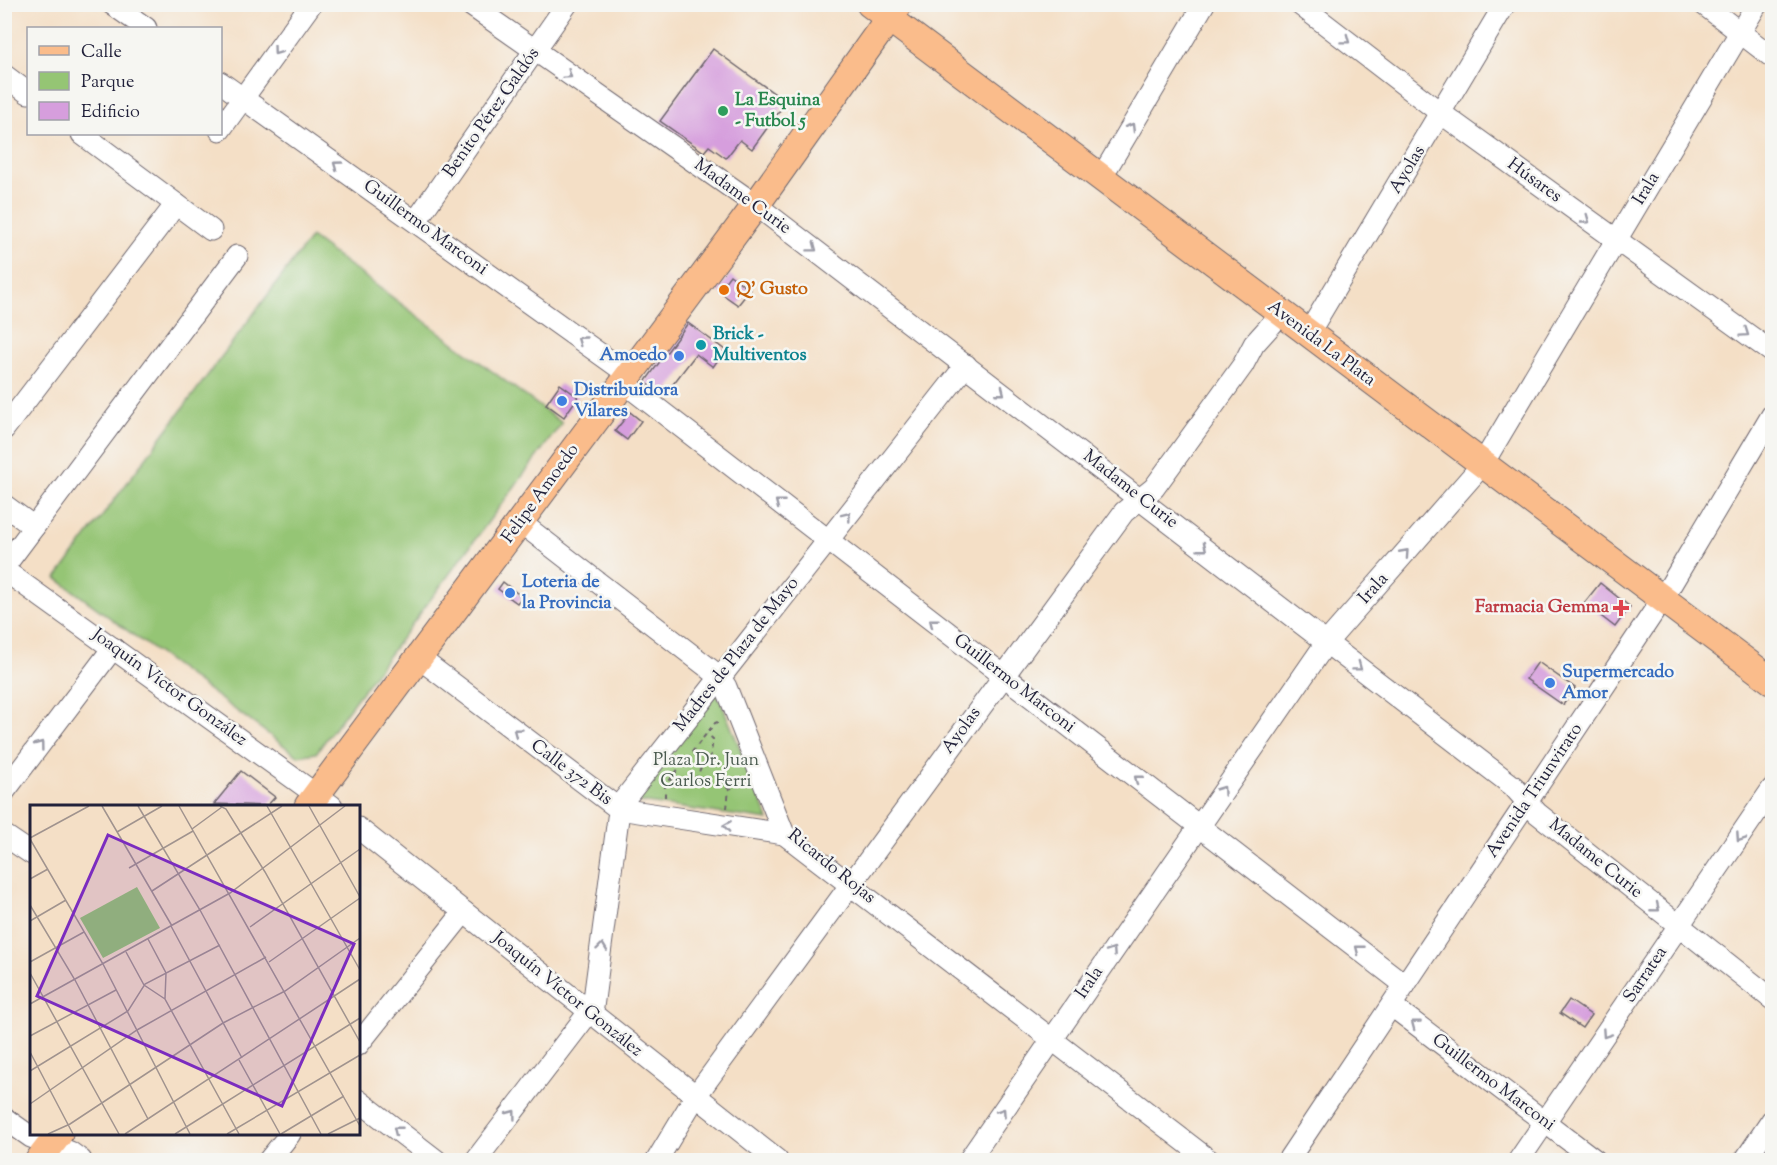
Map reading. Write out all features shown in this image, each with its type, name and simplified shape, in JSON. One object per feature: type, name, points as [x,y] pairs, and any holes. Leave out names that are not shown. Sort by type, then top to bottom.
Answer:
[{"type":"main road","name":"Avenida La Plata","points":[[887,9],[1101,178],[1773,681]]},
{"type":"main road","name":"Felipe Amoedo","points":[[319,802],[419,658],[756,206],[887,9]]},
{"type":"street","points":[[112,4],[145,27]]},
{"type":"street","points":[[222,128],[311,4]]},
{"type":"street","name":"Madame Curie","points":[[469,4],[756,206],[966,365],[1513,786],[1537,813],[1773,999]]},
{"type":"street","name":"Benito Pérez Galdós","points":[[416,222],[567,4]]},
{"type":"street","points":[[1101,178],[1204,4]]},
{"type":"street","name":"Húsares","points":[[1299,4],[1442,114],[1615,241],[1773,352]]},
{"type":"street","name":"Ayolas","points":[[1308,334],[1442,114],[1505,4]]},
{"type":"street","points":[[1703,4],[1773,57]]},
{"type":"street","name":"Irala","points":[[969,1161],[1198,825],[1326,643],[1482,465],[1757,4]]},
{"type":"street","points":[[4,75],[27,92]]},
{"type":"street","name":"Guillermo Marconi","points":[[222,83],[416,222],[626,378],[827,541],[1406,985]]},
{"type":"street","points":[[83,135],[211,230]]},
{"type":"street","points":[[4,429],[176,204]]},
{"type":"street","points":[[4,568],[237,256]]},
{"type":"street","name":"Ayolas","points":[[657,1161],[695,1097],[1003,675],[1124,512],[1154,488],[1243,365],[1254,344],[1281,314]]},
{"type":"street","name":"Madres de Plaza de Mayo","points":[[477,1161],[589,1012],[595,999],[620,809],[719,676],[966,365]]},
{"type":"street","name":"Avenida Triunvirato","points":[[1288,1161],[1663,598],[1773,415]]},
{"type":"street","points":[[4,505],[34,527]]},
{"type":"street","name":"Ricardo Rojas","points":[[520,522],[719,676],[737,714],[784,834],[1209,1161]]},
{"type":"street","name":"Joaquín Víctor González","points":[[4,568],[319,802]]},
{"type":"street","points":[[4,792],[113,648]]},
{"type":"street","name":"Calle 372 Bis","points":[[419,658],[620,809],[665,818],[784,834]]},
{"type":"street","name":"Sarratea","points":[[1519,1161],[1773,789]]},
{"type":"street","name":"Joaquín Víctor González","points":[[360,830],[777,1161]]},
{"type":"street","points":[[4,835],[30,853]]},
{"type":"street","points":[[360,1042],[464,912]]},
{"type":"street","name":"Guillermo Marconi","points":[[1392,1006],[1595,1161]]},
{"type":"street","points":[[360,1102],[436,1161]]},
{"type":"street","points":[[4,1118],[31,1137],[70,1152],[81,1161]]},
{"type":"street","points":[[1745,1161],[1773,1120]]},
{"type":"street","points":[[269,1161],[289,1135]]},
{"type":"path","points":[[665,818],[665,786],[715,723],[737,714]]},
{"type":"path","points":[[671,780],[677,785],[697,777],[701,767],[710,760],[713,739],[706,734]]},
{"type":"path","points":[[729,789],[763,778]]},
{"type":"path","points":[[719,782],[729,789]]},
{"type":"path","points":[[724,825],[729,789]]},
{"type":"green space","points":[[311,237],[562,423],[316,753],[298,756],[56,578]]},
{"type":"green space","name":"Plaza Dr. Juan Carlos Ferri","points":[[717,692],[769,820],[632,801]]},
{"type":"building","name":"La Esquina - Futbol 5","points":[[713,49],[786,102],[752,149],[740,140],[726,158],[709,146],[704,152],[660,121]]},
{"type":"building","points":[[730,275],[750,290],[738,305],[718,291]]},
{"type":"building","points":[[688,323],[725,350],[713,367],[696,354],[664,396],[645,382]]},
{"type":"building","name":"Distribuidora Vilares","points":[[560,384],[578,397],[564,417],[546,404]]},
{"type":"building","points":[[630,412],[641,421],[627,440],[615,431]]},
{"type":"building","name":"Loteria de la Provincia","points":[[503,582],[522,597],[517,603],[498,589]]},
{"type":"building","points":[[1600,583],[1630,607],[1615,627],[1584,603]]},
{"type":"building","name":"Supermercado Amor","points":[[1538,662],[1575,688],[1563,705],[1526,679]]},
{"type":"building","points":[[241,771],[275,797],[268,805],[214,804]]},
{"type":"building","points":[[1569,1000],[1591,1015],[1582,1028],[1560,1013]]},
{"type":"place","name":"La Esquina - Futbol 5","points":[[723,111]]},
{"type":"place","name":"Q' Gusto","points":[[724,290]]},
{"type":"place","name":"Brick - Multiventos","points":[[701,345]]},
{"type":"place","name":"Amoedo","points":[[679,356]]},
{"type":"place","name":"Distribuidora Vilares","points":[[562,401]]},
{"type":"place","name":"Loteria de la Provincia","points":[[510,593]]},
{"type":"place","name":"Farmacia Gemma","points":[[1621,608]]},
{"type":"place","name":"Supermercado Amor","points":[[1550,683]]}]
